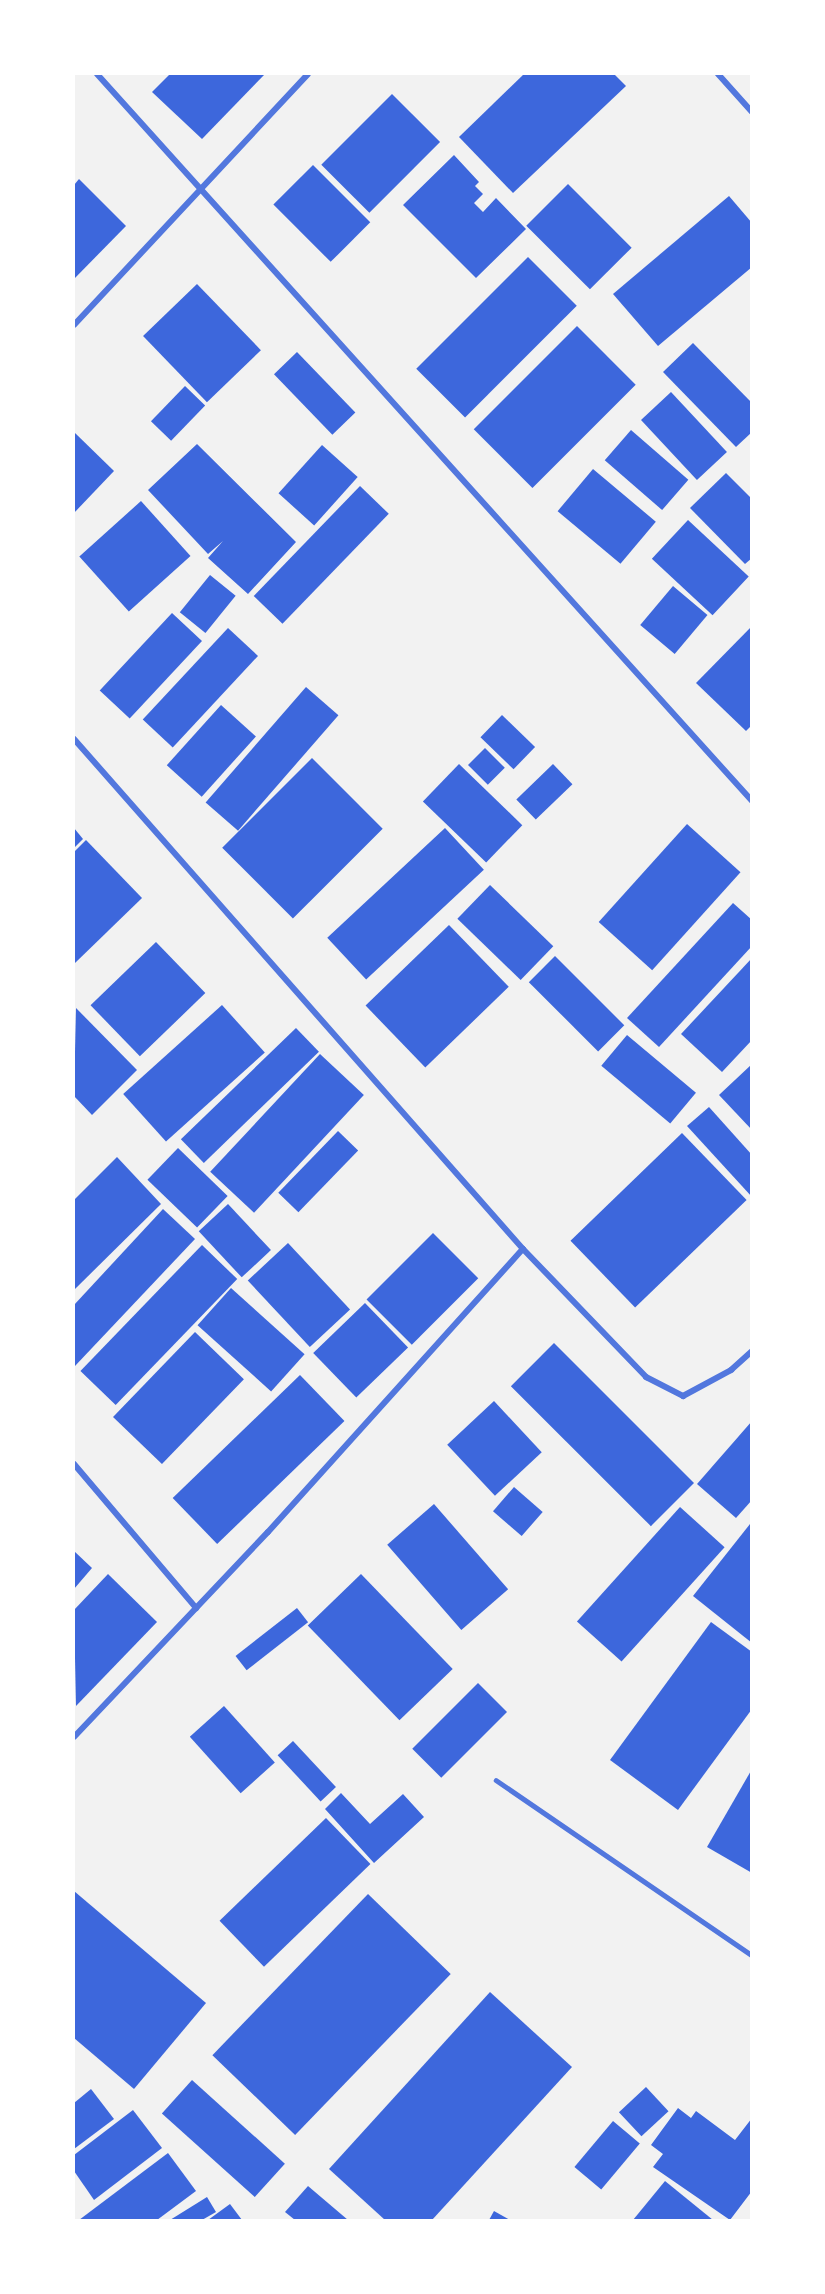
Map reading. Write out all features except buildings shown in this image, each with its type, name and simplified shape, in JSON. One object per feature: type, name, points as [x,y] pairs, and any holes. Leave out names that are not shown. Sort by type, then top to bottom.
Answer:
[{"type":"street","points":[[96,74],[752,801]]},
{"type":"street","points":[[74,325],[198,189],[308,74]]},
{"type":"street","points":[[718,74],[752,112]]},
{"type":"street","points":[[74,740],[523,1249],[646,1377],[683,1396],[731,1370],[752,1351]]},
{"type":"street","points":[[74,1737],[196,1608],[523,1249]]},
{"type":"street","points":[[74,1464],[196,1608]]},
{"type":"lane","points":[[496,1780],[752,1955]]}]
